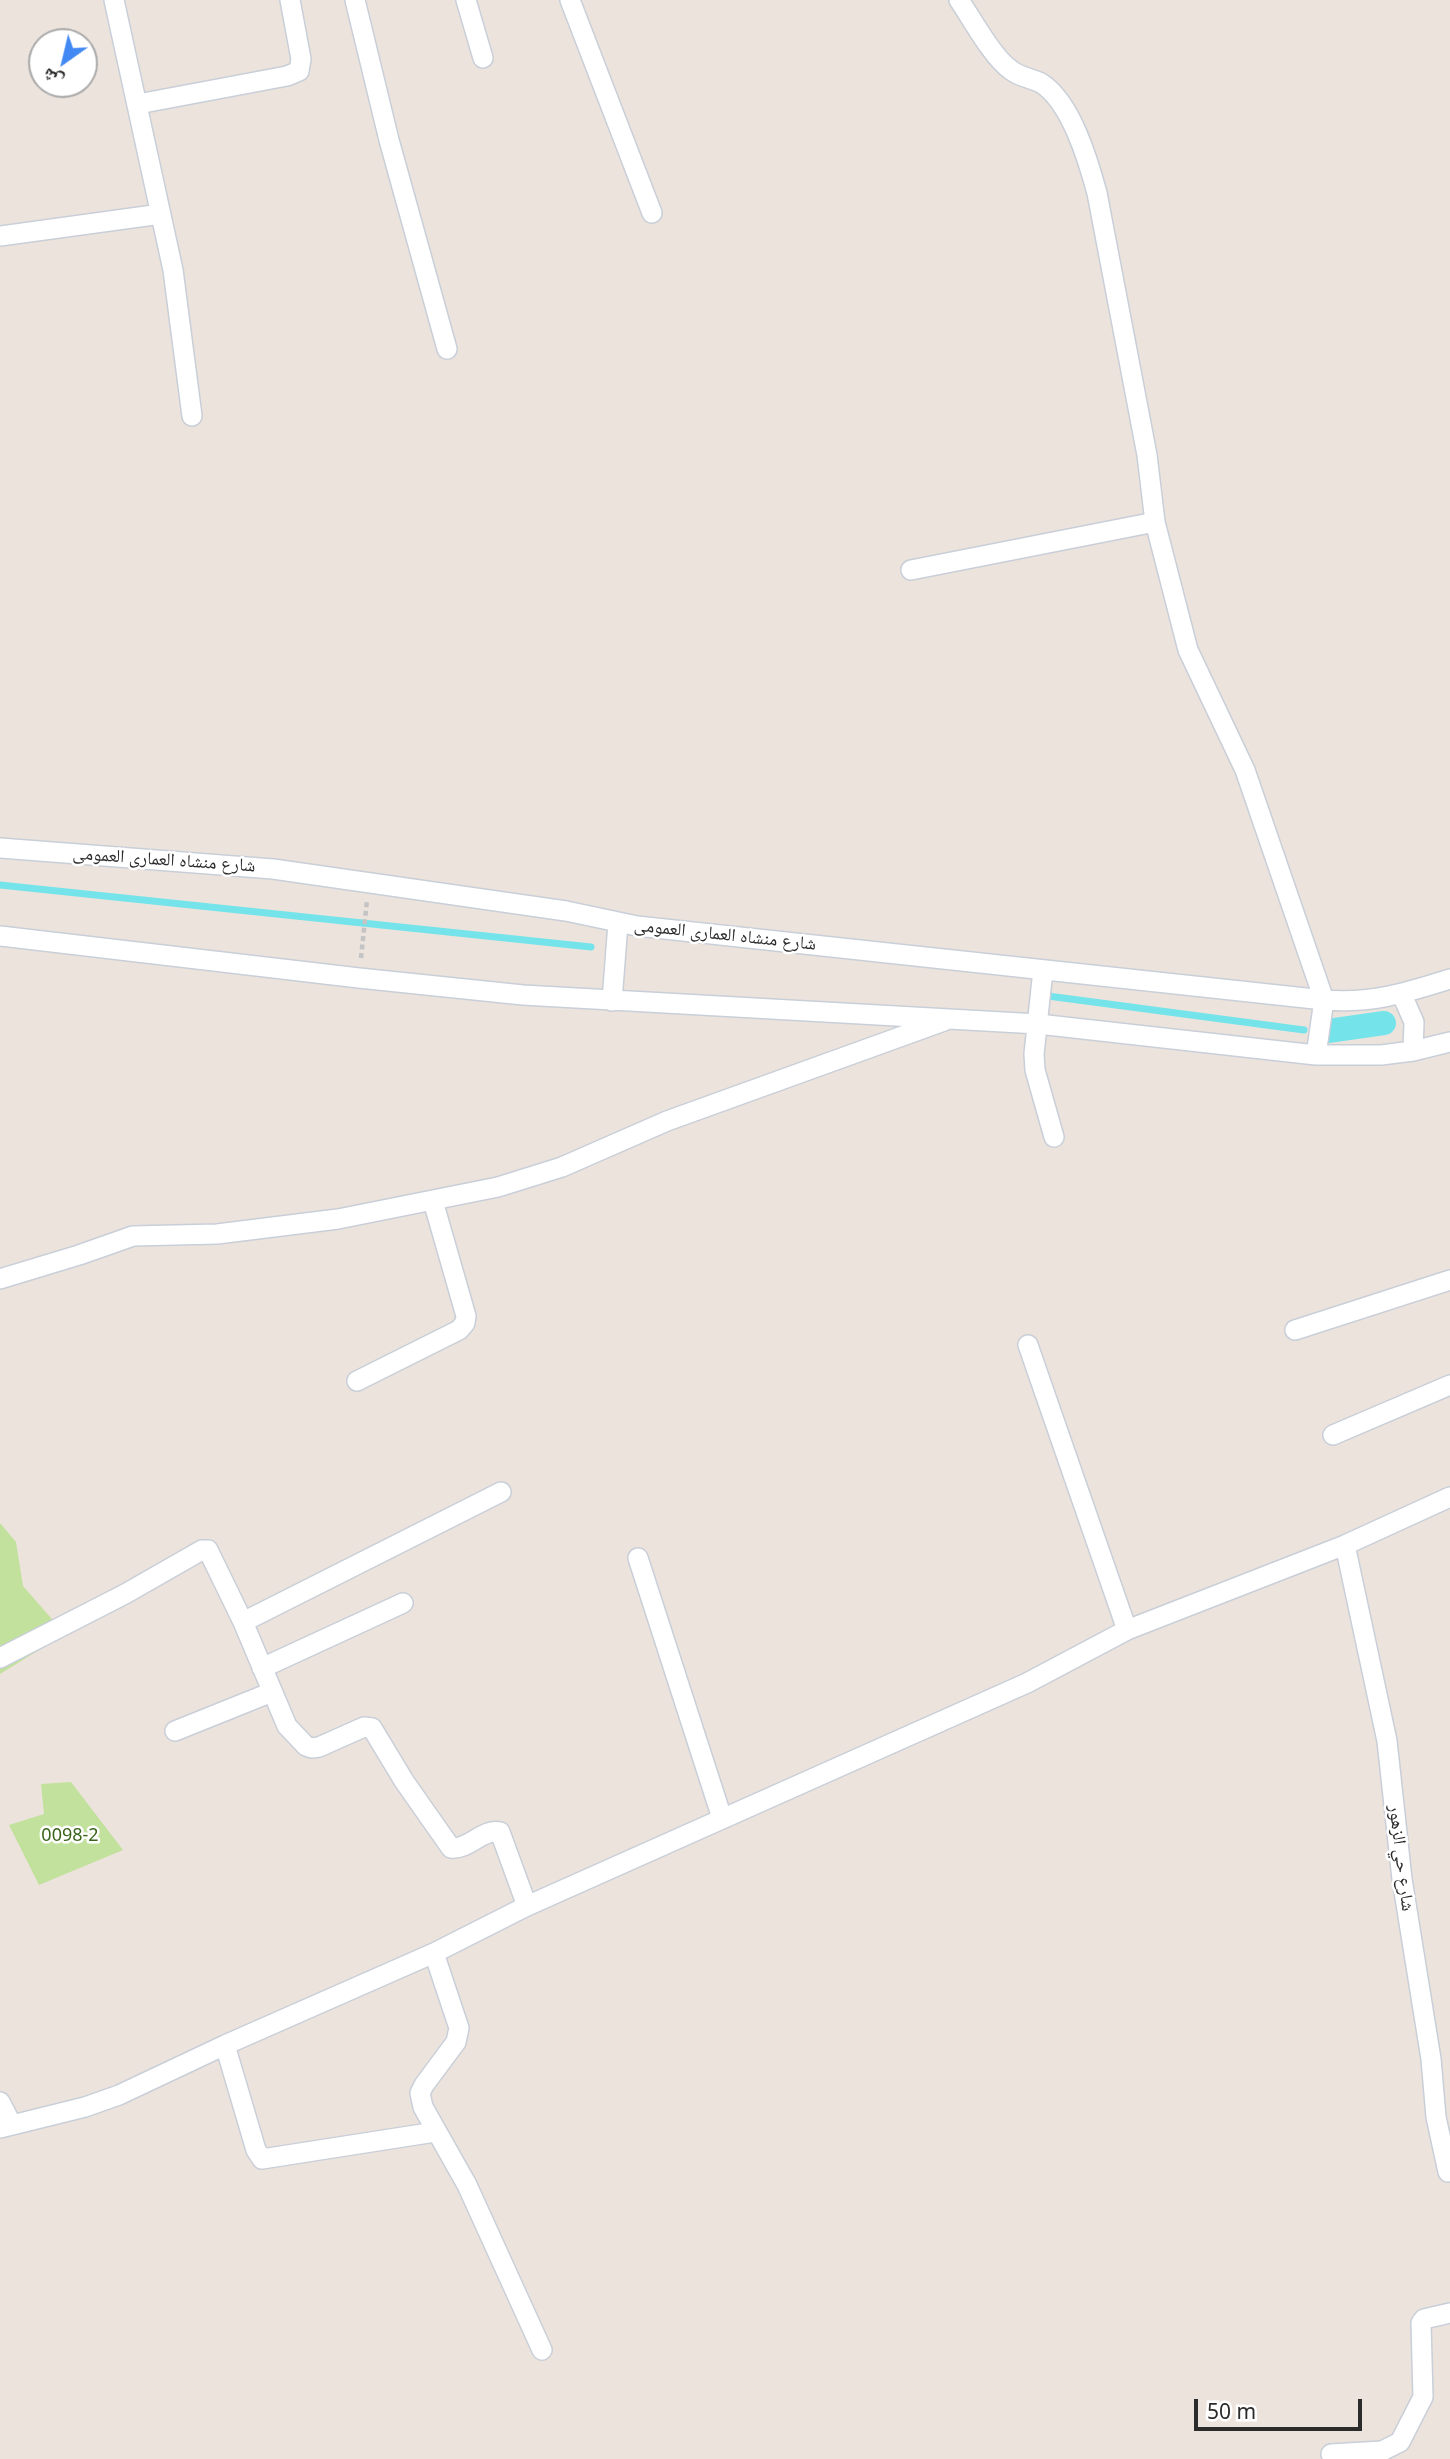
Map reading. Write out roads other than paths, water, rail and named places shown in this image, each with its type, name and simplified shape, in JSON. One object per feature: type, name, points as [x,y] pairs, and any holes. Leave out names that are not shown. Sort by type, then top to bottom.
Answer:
[{"type":"street","points":[[114,0],[178,302],[192,415]]},
{"type":"street","points":[[138,104],[287,76],[299,71],[301,59],[290,0]]},
{"type":"street","points":[[355,0],[389,140],[447,349]]},
{"type":"street","points":[[466,0],[483,58]]},
{"type":"street","points":[[570,0],[652,213]]},
{"type":"street","points":[[959,0],[998,58],[1011,71],[1041,83],[1056,97],[1087,157],[1097,193],[1147,455],[1155,522],[1188,650],[1245,770],[1324,1000],[1316,1055]]},
{"type":"street","points":[[0,236],[161,214]]},
{"type":"street","points":[[911,570],[1155,522]]},
{"type":"street","name":"شارع منشاه العمارى العمومى","points":[[0,848],[273,869],[566,911],[618,923],[1324,1000],[1363,1001],[1402,995],[1450,979]]},
{"type":"street","points":[[612,1001],[618,923]]},
{"type":"street","points":[[0,936],[435,987],[612,1001],[1038,1024],[1316,1055],[1360,1056],[1448,1049]]},
{"type":"street","points":[[1043,970],[1034,1046],[1035,1070],[1054,1137]]},
{"type":"street","points":[[1402,995],[1414,1022],[1413,1051]]},
{"type":"street","points":[[0,1279],[133,1236],[218,1234],[338,1219],[498,1187],[562,1167],[667,1121],[952,1018]]},
{"type":"street","points":[[358,1381],[458,1330],[465,1323],[466,1315],[433,1201]]},
{"type":"street","points":[[1295,1330],[1450,1280]]},
{"type":"street","points":[[1028,1345],[1127,1630]]},
{"type":"street","points":[[1332,1435],[1450,1385]]},
{"type":"street","points":[[243,1622],[501,1492]]},
{"type":"street","points":[[0,2102],[6,2127],[102,2102],[434,1953],[527,1906],[1027,1684],[1127,1630],[1345,1545],[1450,1497]]},
{"type":"street","name":"شارع حي الزهور","points":[[1345,1545],[1387,1741],[1436,2117],[1448,2162]]},
{"type":"street","points":[[0,1658],[125,1594],[205,1549],[243,1622],[285,1723],[306,1746],[318,1747],[364,1727],[372,1728],[404,1781],[451,1848],[459,1848],[491,1832],[500,1832],[527,1906]]},
{"type":"street","points":[[638,1558],[722,1818]]},
{"type":"street","points":[[262,1668],[403,1603]]},
{"type":"street","points":[[175,1731],[272,1692]]},
{"type":"street","points":[[434,1953],[459,2028],[456,2042],[420,2093],[423,2107],[467,2185],[542,2350]]},
{"type":"street","points":[[225,2045],[256,2150],[262,2159],[435,2132]]},
{"type":"street","points":[[1331,2454],[1382,2451],[1400,2442],[1423,2397],[1421,2323],[1424,2319],[1450,2313]]},
{"type":"waterway","points":[[0,885],[591,947]]},
{"type":"waterway","points":[[1048,996],[1304,1030]]},
{"type":"waterway","points":[[1328,1031],[1384,1023]]},
{"type":"park label","name":"0098-2","points":[[70,1836]]}]
